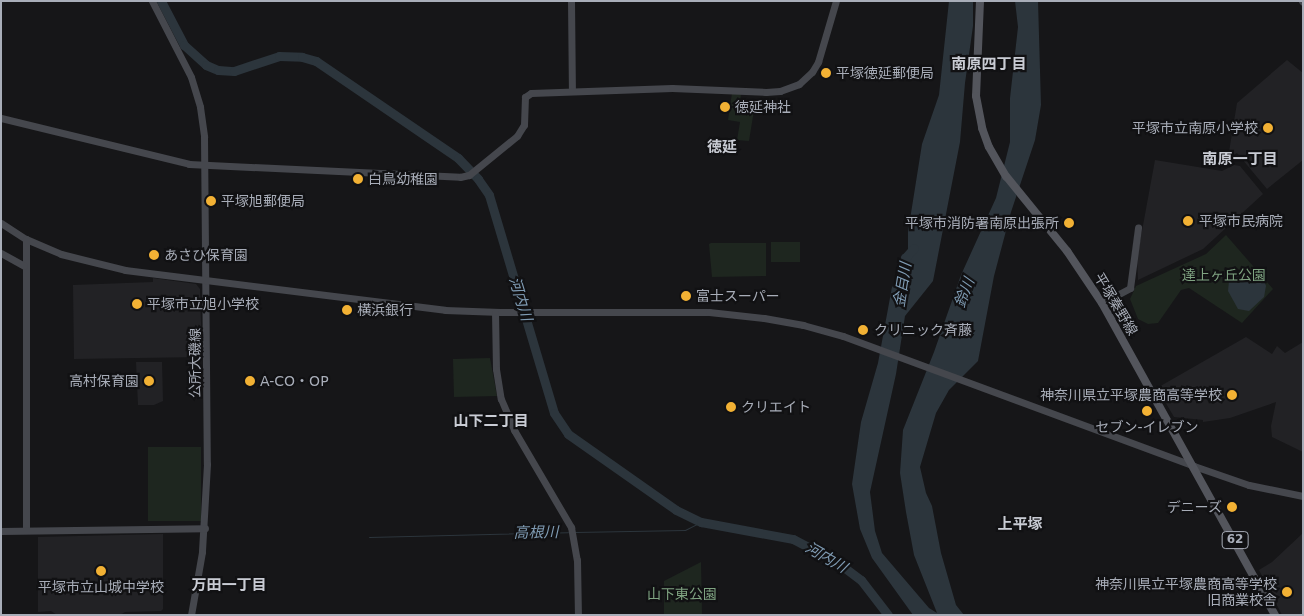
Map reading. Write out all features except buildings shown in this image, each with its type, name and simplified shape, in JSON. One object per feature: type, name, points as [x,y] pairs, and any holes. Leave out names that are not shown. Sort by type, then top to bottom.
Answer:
[{"type":"main road","name":"平塚秦野線","points":[[980,1],[976,96],[982,128],[992,153],[1006,176],[1080,269],[1102,303],[1275,615]]},
{"type":"street","name":"公所大磯線","points":[[152,1],[184,61],[198,97],[203,126],[205,165],[207,464],[205,528],[191,615]]},
{"type":"street","points":[[571,1],[572,90]]},
{"type":"street","points":[[1,118],[189,164],[369,171],[454,178],[473,172],[522,130],[524,100],[527,95],[572,90],[672,88],[766,92],[794,86],[805,80],[818,62],[836,1]]},
{"type":"street","points":[[1,223],[26,239],[61,254],[101,266],[445,310],[495,312],[668,311],[741,315],[803,326],[865,344],[1249,485],[1303,496]]},
{"type":"street","points":[[1102,303],[1130,288],[1138,228]]},
{"type":"street","points":[[26,239],[24,266],[26,530]]},
{"type":"street","points":[[1,253],[24,266]]},
{"type":"street","points":[[495,312],[496,376],[501,399],[514,430],[571,527],[578,560],[578,615]]},
{"type":"street","points":[[1,531],[205,528]]},
{"type":"shaded area","name":"平塚市立南原小学校","points":[[1287,60],[1303,73],[1303,160],[1267,189],[1237,153],[1228,158],[1237,103]]},
{"type":"shaded area","name":"平塚市民病院","points":[[1155,160],[1222,171],[1234,165],[1240,166],[1263,194],[1203,249],[1138,280],[1137,258]]},
{"type":"shaded area","name":"平塚市立旭小学校","points":[[153,278],[196,284],[200,289],[202,357],[74,359],[73,285],[153,282]]},
{"type":"shaded area","name":"神奈川県立平塚農商高等学校","points":[[1246,337],[1272,354],[1277,346],[1285,353],[1303,342],[1303,452],[1272,437],[1271,426],[1276,402],[1230,418],[1203,422],[1203,420],[1174,417],[1157,388]]},
{"type":"shaded area","name":"高村保育園","points":[[136,362],[162,362],[163,401],[154,405],[138,405]]},
{"type":"shaded area","name":"神奈川県立平塚農商高等学校 旧商業校舎","points":[[1303,533],[1303,615],[1282,615],[1259,570],[1272,562]]},
{"type":"shaded area","name":"平塚市立山城中学校","points":[[163,534],[163,609],[161,611],[125,612],[120,615],[57,615],[51,611],[38,612],[38,537]]},
{"type":"green space","points":[[732,93],[741,94],[740,103],[755,104],[749,141],[737,140],[740,122],[728,120]]},
{"type":"green space","name":"達上ヶ丘公園","points":[[1226,235],[1273,289],[1242,323],[1189,288],[1181,290],[1158,323],[1148,324],[1138,319],[1130,299],[1136,286],[1206,254]]},
{"type":"green space","points":[[771,242],[800,242],[800,262],[771,262]]},
{"type":"green space","points":[[766,243],[766,276],[712,277],[709,244]]},
{"type":"green space","points":[[490,358],[497,396],[454,397],[453,359]]},
{"type":"green space","points":[[148,447],[201,447],[201,521],[148,521]]},
{"type":"green space","name":"山下東公園","points":[[701,562],[702,615],[664,615],[664,581]]},
{"type":"water","name":"鈴川","points":[[949,1],[973,1],[973,26],[965,83],[960,142],[933,281],[905,316],[896,374],[870,492],[875,531],[882,553],[929,608],[937,613],[914,555],[906,512],[900,473],[903,430],[934,352],[961,275],[996,198],[1010,142],[1010,98],[1018,27],[1015,1],[1038,1],[1041,105],[1035,140],[1011,212],[994,276],[978,361],[949,390],[936,413],[920,467],[926,493],[932,506],[941,553],[956,605],[964,615],[913,615],[872,558],[860,529],[852,484],[861,422],[878,363],[892,287],[908,275],[908,232],[922,144],[939,95]]},
{"type":"water","points":[[1247,270],[1256,272],[1263,278],[1266,286],[1264,297],[1249,311],[1238,309],[1228,291],[1229,281],[1236,273]]},
{"type":"waterway","name":"河内川","points":[[161,1],[184,45],[206,65],[218,70],[234,71],[279,56],[302,57],[316,61],[458,158],[478,179],[489,195],[554,413],[568,434],[676,510],[701,522],[793,539],[837,562],[861,580],[888,615]]},
{"type":"waterway","name":"金目川","points":[[899,291],[905,258],[914,248]]},
{"type":"waterway","name":"高根川","points":[[575,532],[685,530],[701,522]]},
{"type":"waterway","name":"高根川","points":[[369,537],[568,532]]},
{"type":"place","name":"平塚徳延郵便局","points":[[826,73]]},
{"type":"place","name":"徳延神社","points":[[725,107]]},
{"type":"place","name":"平塚市立南原小学校","points":[[1268,128]]},
{"type":"place","name":"白鳥幼稚園","points":[[358,179]]},
{"type":"place","name":"平塚旭郵便局","points":[[211,201]]},
{"type":"place","name":"平塚市民病院","points":[[1188,221]]},
{"type":"place","name":"平塚市消防署南原出張所","points":[[1069,223]]},
{"type":"place","name":"あさひ保育園","points":[[154,255]]},
{"type":"place","name":"富士スーパー","points":[[686,296]]},
{"type":"place","name":"平塚市立旭小学校","points":[[137,304]]},
{"type":"place","name":"横浜銀行","points":[[347,310]]},
{"type":"place","name":"クリニック斉藤","points":[[863,330]]},
{"type":"place","name":"高村保育園","points":[[149,381]]},
{"type":"place","name":"A-CO・OP","points":[[250,381]]},
{"type":"place","name":"神奈川県立平塚農商高等学校","points":[[1232,395]]},
{"type":"place","name":"クリエイト","points":[[731,407]]},
{"type":"place","name":"セブン-イレブン","points":[[1147,411]]},
{"type":"place","name":"デニーズ","points":[[1232,507]]},
{"type":"place","name":"平塚市立山城中学校","points":[[101,571]]},
{"type":"place","name":"神奈川県立平塚農商高等学校 旧商業校舎","points":[[1287,592]]},
{"type":"district","name":"南原四丁目","points":[[989,65]]},
{"type":"district","name":"徳延","points":[[722,148]]},
{"type":"district","name":"南原一丁目","points":[[1240,160]]},
{"type":"district","name":"山下二丁目","points":[[491,422]]},
{"type":"district","name":"上平塚","points":[[1020,525]]},
{"type":"district","name":"万田一丁目","points":[[229,586]]}]
